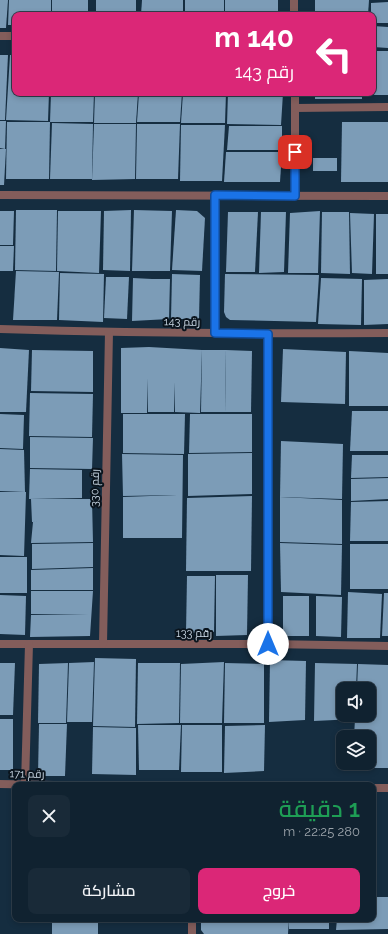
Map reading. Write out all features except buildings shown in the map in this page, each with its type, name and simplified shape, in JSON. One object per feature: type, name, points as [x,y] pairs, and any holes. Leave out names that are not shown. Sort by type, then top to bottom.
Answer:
[{"type":"street","points":[[294,0],[294,12]]},
{"type":"street","points":[[0,36],[12,36]]},
{"type":"street","points":[[295,96],[295,196]]},
{"type":"street","points":[[295,108],[388,106]]},
{"type":"street","points":[[0,195],[388,196]]},
{"type":"street","points":[[215,195],[215,333]]},
{"type":"street","name":"رقم 143","points":[[0,329],[268,334],[388,333]]},
{"type":"street","name":"رقم 330","points":[[103,644],[109,332]]},
{"type":"street","points":[[268,334],[268,644]]},
{"type":"street","name":"رقم 133","points":[[0,644],[268,644],[388,646]]},
{"type":"street","points":[[25,782],[29,644]]},
{"type":"street","name":"رقم 171","points":[[0,784],[12,784]]},
{"type":"street","points":[[376,788],[388,788]]},
{"type":"street","points":[[192,922],[192,934]]},
{"type":"route","points":[[268,644],[268,334],[215,333],[215,195],[295,196],[295,152]]}]
